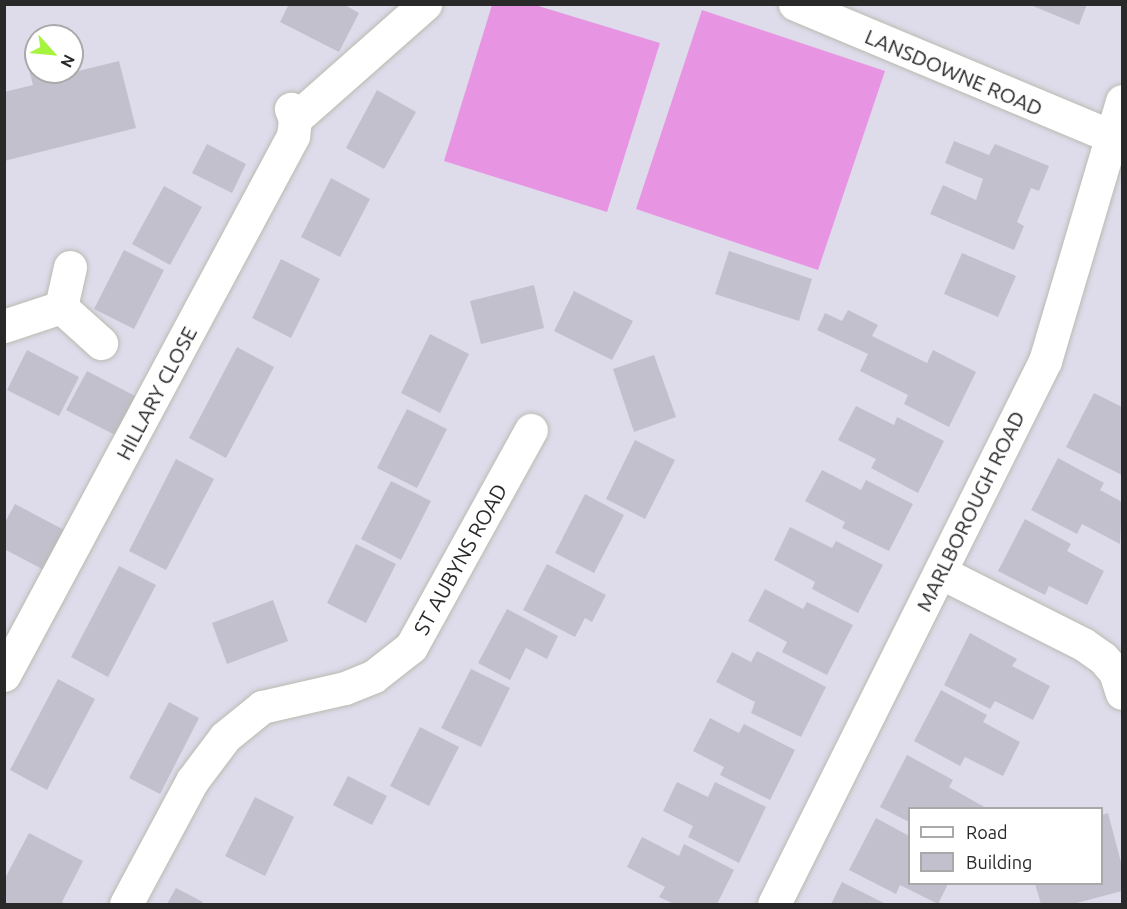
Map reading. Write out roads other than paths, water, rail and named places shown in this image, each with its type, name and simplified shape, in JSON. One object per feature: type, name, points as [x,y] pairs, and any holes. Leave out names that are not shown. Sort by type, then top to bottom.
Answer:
[{"type":"street","name":"HILLARY CLOSE","points":[[4,675],[293,136],[293,114],[425,4]]},
{"type":"street","name":"LANSDOWNE ROAD","points":[[795,4],[1117,140]]},
{"type":"street","name":"MARLBOROUGH ROAD","points":[[774,904],[1052,343],[1117,140],[1122,101]]},
{"type":"street","points":[[62,307],[70,267]]},
{"type":"street","points":[[4,326],[62,307]]},
{"type":"street","points":[[62,307],[101,344]]},
{"type":"street","name":"ST AUBYNS ROAD","points":[[126,904],[192,781],[225,736],[262,707],[345,688],[374,676],[411,647],[531,430]]},
{"type":"street","points":[[940,572],[1083,644],[1103,658],[1122,690]]}]
